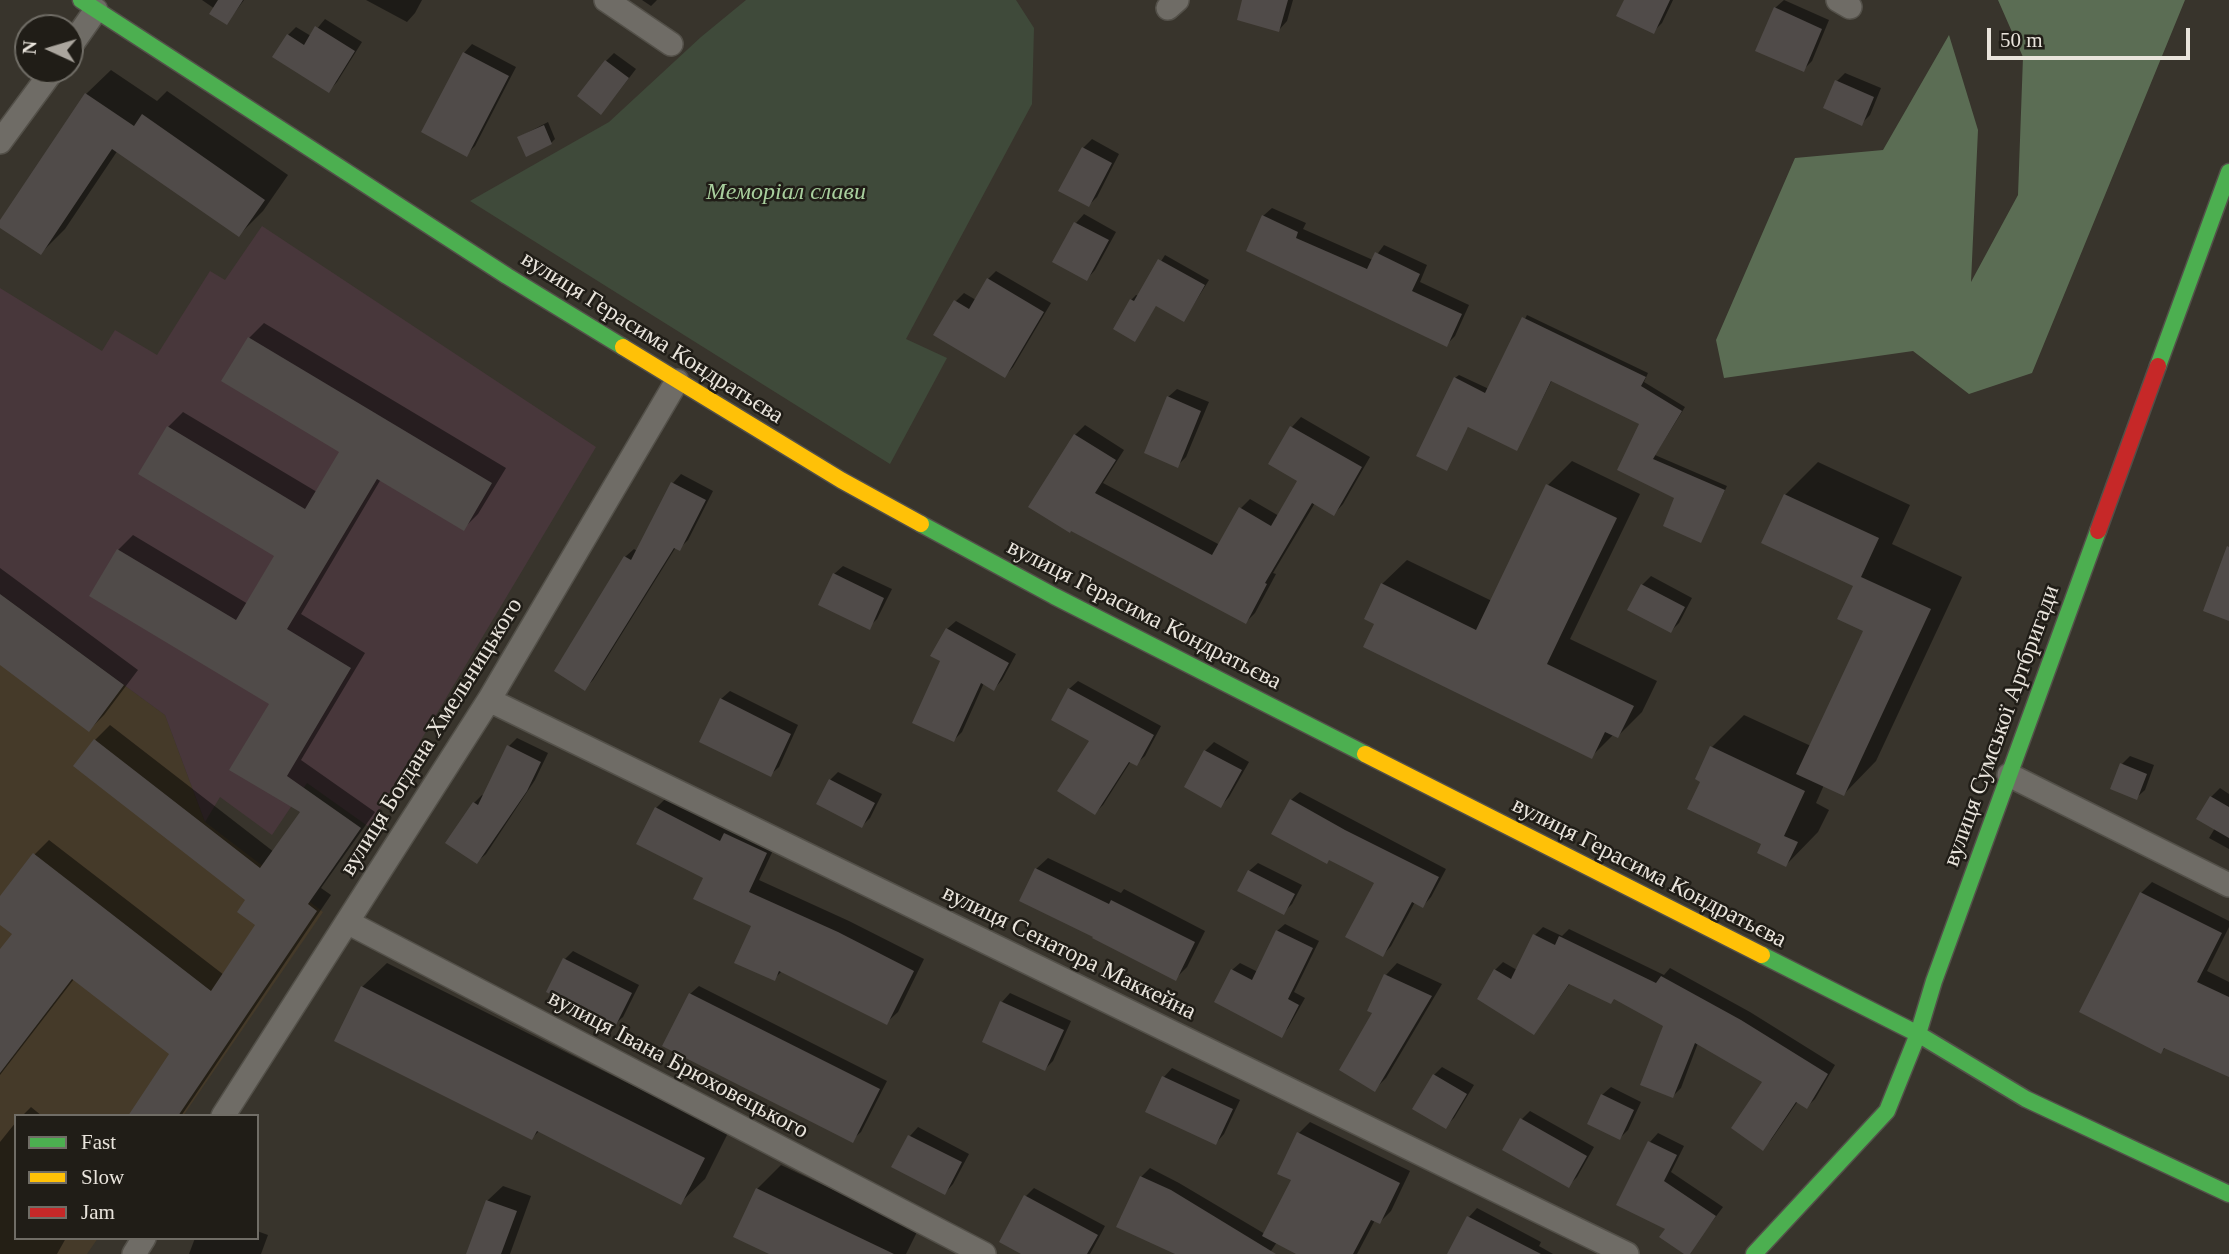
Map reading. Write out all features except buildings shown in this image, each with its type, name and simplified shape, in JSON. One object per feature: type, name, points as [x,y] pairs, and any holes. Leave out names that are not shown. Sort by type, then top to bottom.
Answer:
[{"type":"street","points":[[606,0],[671,44]]},
{"type":"street","name":"вулиця Герасима Кондратьєва","points":[[88,5],[507,276],[841,480],[1055,596],[1918,1034],[2026,1099],[2229,1194]]},
{"type":"street","points":[[0,142],[43,84]]},
{"type":"street","name":"вулиця Сумської Артбригади","points":[[1754,1254],[1887,1111],[1918,1034],[1934,981],[2229,172]]},
{"type":"street","name":"вулиця Богдана Хмельницького","points":[[224,1114],[489,700],[677,381]]},
{"type":"street","name":"вулиця Сенатора Маккейна","points":[[489,700],[1627,1254]]},
{"type":"street","points":[[2009,775],[2229,885]]},
{"type":"street","name":"вулиця Івана Брюховецького","points":[[347,922],[984,1254]]},
{"type":"shaded area","points":[[262,226],[596,447],[369,827],[307,783],[272,835],[220,797],[205,822],[165,715],[0,594],[0,288],[102,351],[115,330],[157,355],[210,271],[225,280]]},
{"type":"shaded area","points":[[0,594],[165,715],[205,822],[323,912],[184,1114],[14,1114],[14,1240],[97,1240],[87,1254],[0,1254]]},
{"type":"green space","name":"Меморіал слави","points":[[746,0],[1016,0],[1034,28],[1032,104],[906,339],[947,358],[890,464],[470,201],[609,122],[701,37]]},
{"type":"green space","points":[[1998,0],[2185,0],[2032,373],[1969,394],[1913,351],[1724,378],[1716,340],[1795,158],[1883,150],[1949,35],[1978,130],[1971,282],[2018,195],[2023,57]]},
{"type":"traffic: fast","points":[[81,0],[507,276],[623,347]]},
{"type":"traffic: fast","points":[[2158,366],[2229,172]]},
{"type":"traffic: fast","points":[[921,524],[1054,596],[1365,754]]},
{"type":"traffic: fast","points":[[1754,1254],[1887,1111],[1918,1034],[1934,981],[2098,531]]},
{"type":"traffic: fast","points":[[1762,955],[1918,1034],[2026,1099],[2229,1194]]},
{"type":"traffic: slow","points":[[623,347],[841,480],[921,524]]},
{"type":"traffic: slow","points":[[1365,754],[1762,955]]},
{"type":"traffic: jam","points":[[2098,531],[2158,366]]}]
